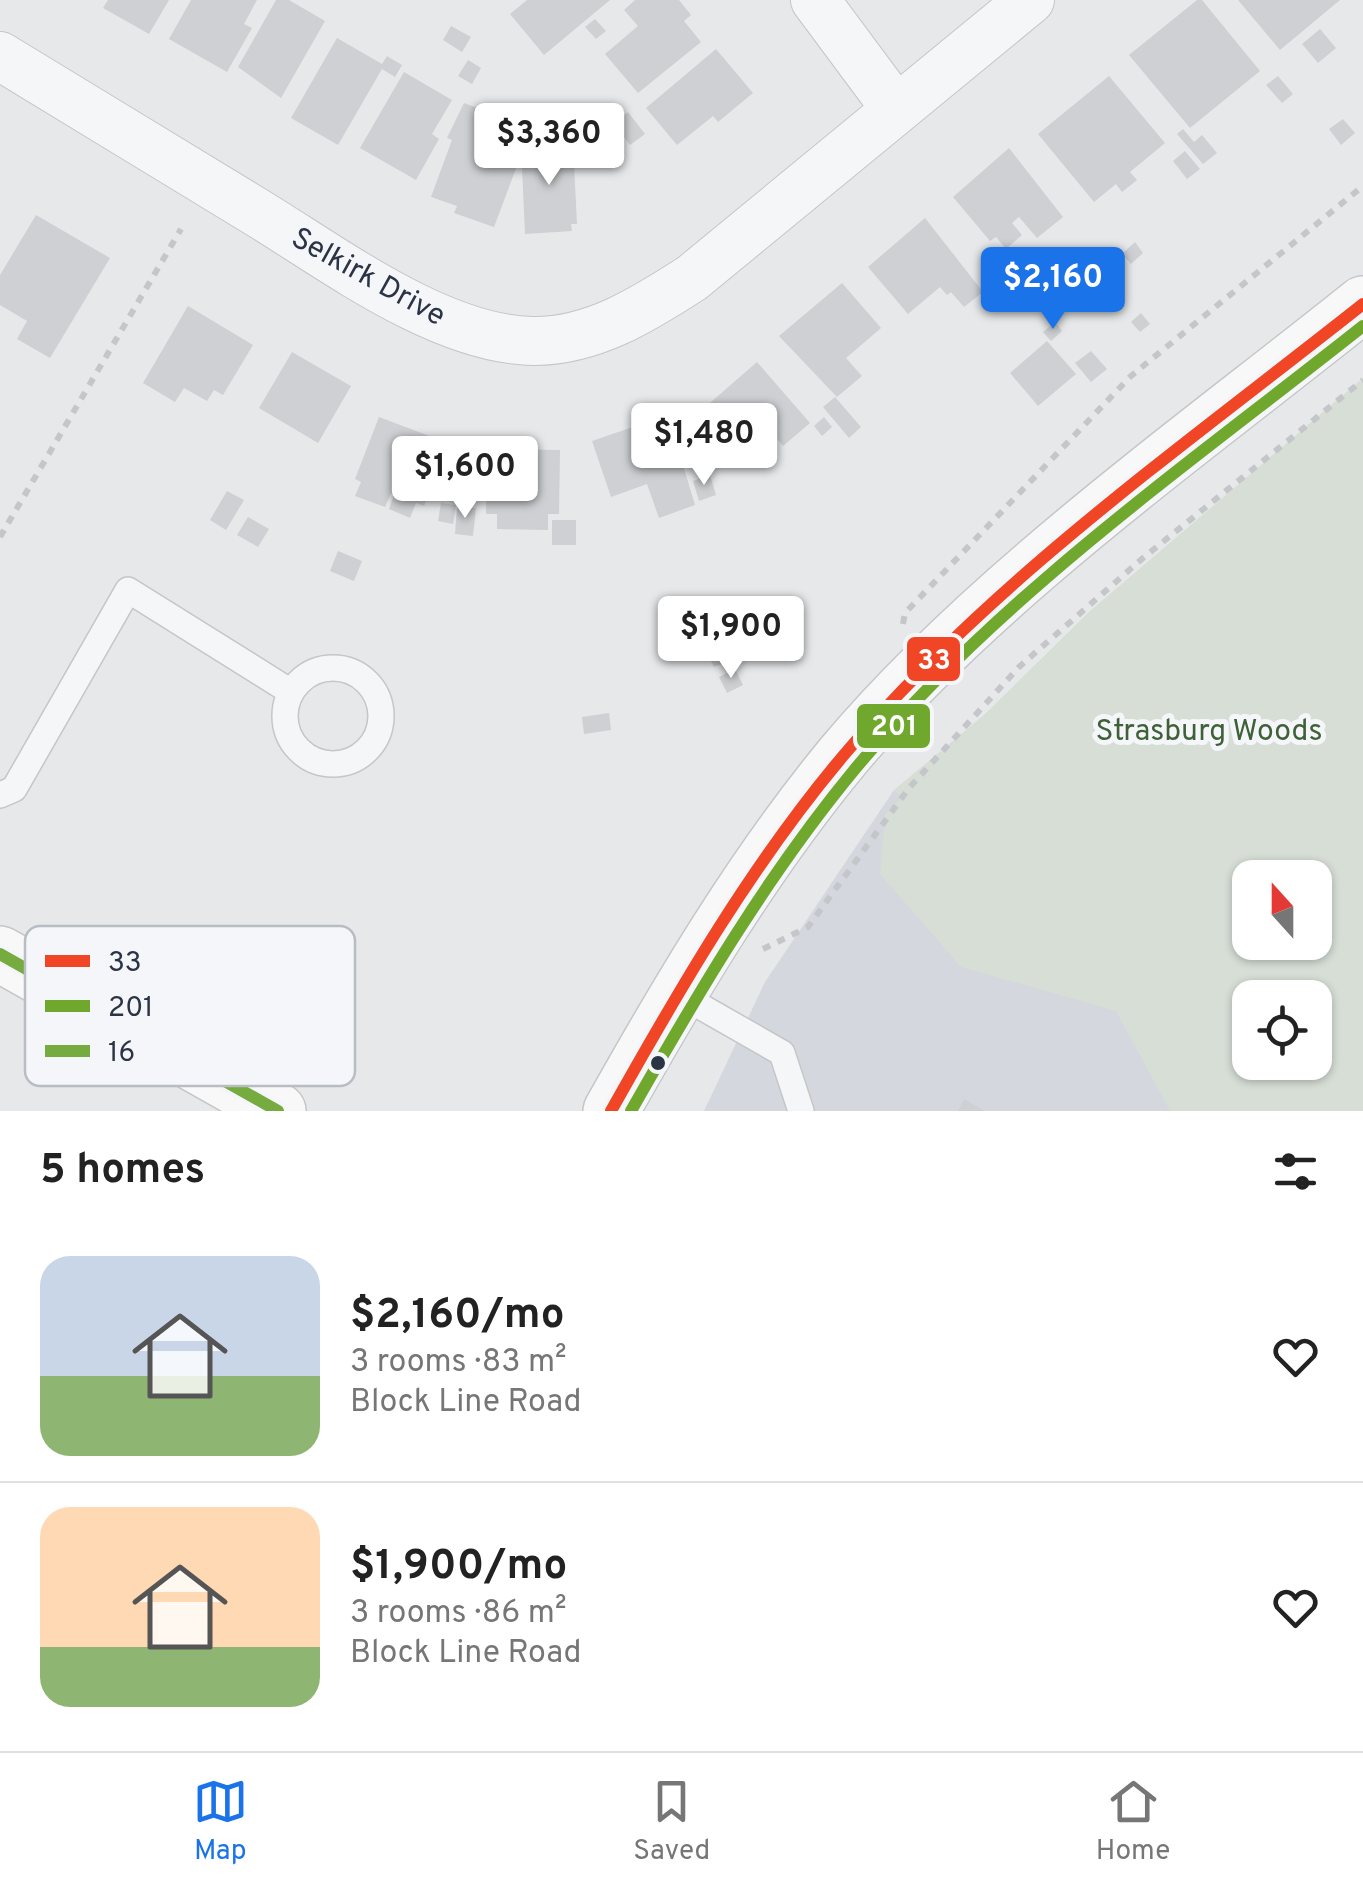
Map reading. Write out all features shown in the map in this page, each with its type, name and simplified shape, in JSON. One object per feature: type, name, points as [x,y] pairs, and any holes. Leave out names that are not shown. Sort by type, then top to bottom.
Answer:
[{"type":"street","points":[[815,0],[896,109]]},
{"type":"street","name":"Selkirk Drive","points":[[0,56],[386,290],[471,331],[532,341],[587,333],[636,314],[678,287],[1030,0]]},
{"type":"street","points":[[611,1111],[678,993],[771,852],[842,757],[938,654],[1071,539],[1363,304]]},
{"type":"street","points":[[0,954],[25,968]]},
{"type":"street","points":[[234,1086],[278,1111]]},
{"type":"lane","points":[[0,795],[14,789],[128,590],[291,692]]},
{"type":"lane","points":[[678,993],[782,1053],[801,1111]]},
{"type":"path","points":[[902,631],[905,613],[1114,392],[1363,186]]},
{"type":"path","points":[[0,537],[181,229]]},
{"type":"path","points":[[808,927],[909,788],[1019,667],[1143,558],[1363,380]]},
{"type":"shaded area","points":[[894,790],[1232,1016],[1232,1076],[1219,1111],[704,1111],[765,982]]},
{"type":"green space","name":"Strasburg Woods","points":[[1363,378],[1363,1111],[1170,1111],[1116,1011],[961,967],[880,874],[885,814],[903,796],[894,790],[984,715],[1090,611]]},
{"type":"building","points":[[108,0],[169,0],[149,34],[103,8]]},
{"type":"building","points":[[191,0],[257,0],[244,24],[252,28],[227,72],[169,39]]},
{"type":"building","points":[[276,0],[289,0],[325,21],[281,98],[238,67]]},
{"type":"building","points":[[527,0],[610,0],[544,55],[510,14]]},
{"type":"building","points":[[635,0],[679,0],[691,15],[684,21],[701,42],[638,93],[605,54],[638,26],[624,10]]},
{"type":"building","points":[[1197,0],[1202,0],[1260,71],[1190,128],[1129,55]]},
{"type":"building","points":[[1238,0],[1340,0],[1280,50]]},
{"type":"building","points":[[595,19],[606,31],[596,39],[585,27]]},
{"type":"building","points":[[451,26],[471,37],[462,52],[443,40]]},
{"type":"building","points":[[1320,29],[1336,48],[1318,63],[1302,44]]},
{"type":"building","points":[[337,38],[382,64],[387,56],[402,65],[395,77],[382,69],[338,145],[291,118]]},
{"type":"building","points":[[716,49],[753,93],[718,122],[713,116],[677,145],[646,108]]},
{"type":"building","points":[[468,60],[481,68],[472,84],[458,76]]},
{"type":"building","points":[[404,72],[452,100],[432,134],[439,139],[416,180],[360,148]]},
{"type":"building","points":[[1109,76],[1165,143],[1130,172],[1137,180],[1122,192],[1116,184],[1094,202],[1038,134]]},
{"type":"building","points":[[1278,76],[1293,94],[1282,103],[1266,85]]},
{"type":"building","points":[[464,103],[480,109],[474,124],[509,137],[504,152],[520,158],[494,227],[454,213],[457,206],[431,197],[452,140],[447,138]]},
{"type":"building","points":[[628,112],[645,134],[630,145],[613,123]]},
{"type":"building","points":[[524,116],[539,117],[538,128],[523,127]]},
{"type":"building","points":[[1343,119],[1355,133],[1341,145],[1329,129]]},
{"type":"building","points":[[1183,129],[1194,142],[1202,135],[1217,153],[1203,164],[1177,134]]},
{"type":"building","points":[[573,144],[577,224],[571,224],[572,231],[525,234],[521,146]]},
{"type":"building","points":[[1009,148],[1063,217],[1037,238],[1019,217],[1012,223],[1022,235],[1006,249],[996,237],[990,241],[953,197]]},
{"type":"building","points":[[1185,151],[1200,169],[1187,179],[1173,161]]},
{"type":"building","points":[[36,215],[110,258],[50,358],[17,339],[27,321],[0,305],[0,275]]},
{"type":"building","points":[[925,218],[983,292],[964,307],[951,292],[947,295],[940,287],[908,314],[868,267]]},
{"type":"building","points":[[1135,242],[1143,253],[1131,264],[1122,254]]},
{"type":"building","points":[[1092,278],[1105,292],[1077,310],[1067,298]]},
{"type":"building","points":[[842,283],[881,328],[846,358],[862,376],[837,397],[779,336]]},
{"type":"building","points":[[188,306],[253,345],[223,395],[214,390],[207,401],[184,388],[175,402],[143,383]]},
{"type":"building","points":[[1141,313],[1150,324],[1140,332],[1131,322]]},
{"type":"building","points":[[1055,322],[1062,331],[1051,341],[1043,332]]},
{"type":"building","points":[[1047,341],[1076,374],[1038,406],[1010,373]]},
{"type":"building","points":[[1091,351],[1107,369],[1091,382],[1075,363]]},
{"type":"building","points":[[292,352],[351,386],[318,443],[259,408]]},
{"type":"building","points":[[757,362],[810,423],[783,446],[769,429],[741,454],[703,409]]},
{"type":"building","points":[[835,397],[861,427],[849,438],[823,407]]},
{"type":"building","points":[[668,415],[695,505],[659,518],[647,484],[611,497],[592,441]]},
{"type":"building","points":[[379,417],[448,443],[424,506],[416,503],[410,518],[389,509],[394,495],[391,493],[385,507],[355,496],[361,482],[355,479]]},
{"type":"building","points":[[824,417],[832,427],[822,436],[814,426]]},
{"type":"building","points":[[487,449],[560,450],[559,514],[548,514],[548,530],[497,529],[497,514],[486,514]]},
{"type":"building","points":[[710,475],[716,495],[699,501],[693,481]]},
{"type":"building","points":[[227,491],[244,500],[226,530],[210,520]]},
{"type":"building","points":[[441,503],[456,505],[453,524],[438,521]]},
{"type":"building","points":[[457,507],[476,508],[473,536],[455,534]]},
{"type":"building","points":[[248,517],[269,529],[258,547],[237,535]]},
{"type":"building","points":[[552,520],[576,520],[576,545],[552,545]]},
{"type":"building","points":[[338,551],[362,561],[354,581],[330,571]]},
{"type":"building","points":[[724,645],[731,660],[714,667],[707,653]]},
{"type":"building","points":[[735,669],[743,685],[727,693],[719,677]]},
{"type":"building","points":[[609,713],[611,730],[584,734],[582,717]]},
{"type":"building","points":[[964,1099],[985,1111],[958,1111]]},
{"type":"transit line","name":"33","points":[[611,1111],[748,883],[810,797],[901,692],[962,631],[1092,517],[1363,304]]},
{"type":"transit line","name":"201","points":[[631,1111],[708,979],[793,850],[855,769],[911,706],[971,646],[1097,535],[1363,326]]},
{"type":"transit line","name":"16","points":[[0,954],[25,968]]},
{"type":"transit line","name":"16","points":[[234,1086],[278,1111]]}]
